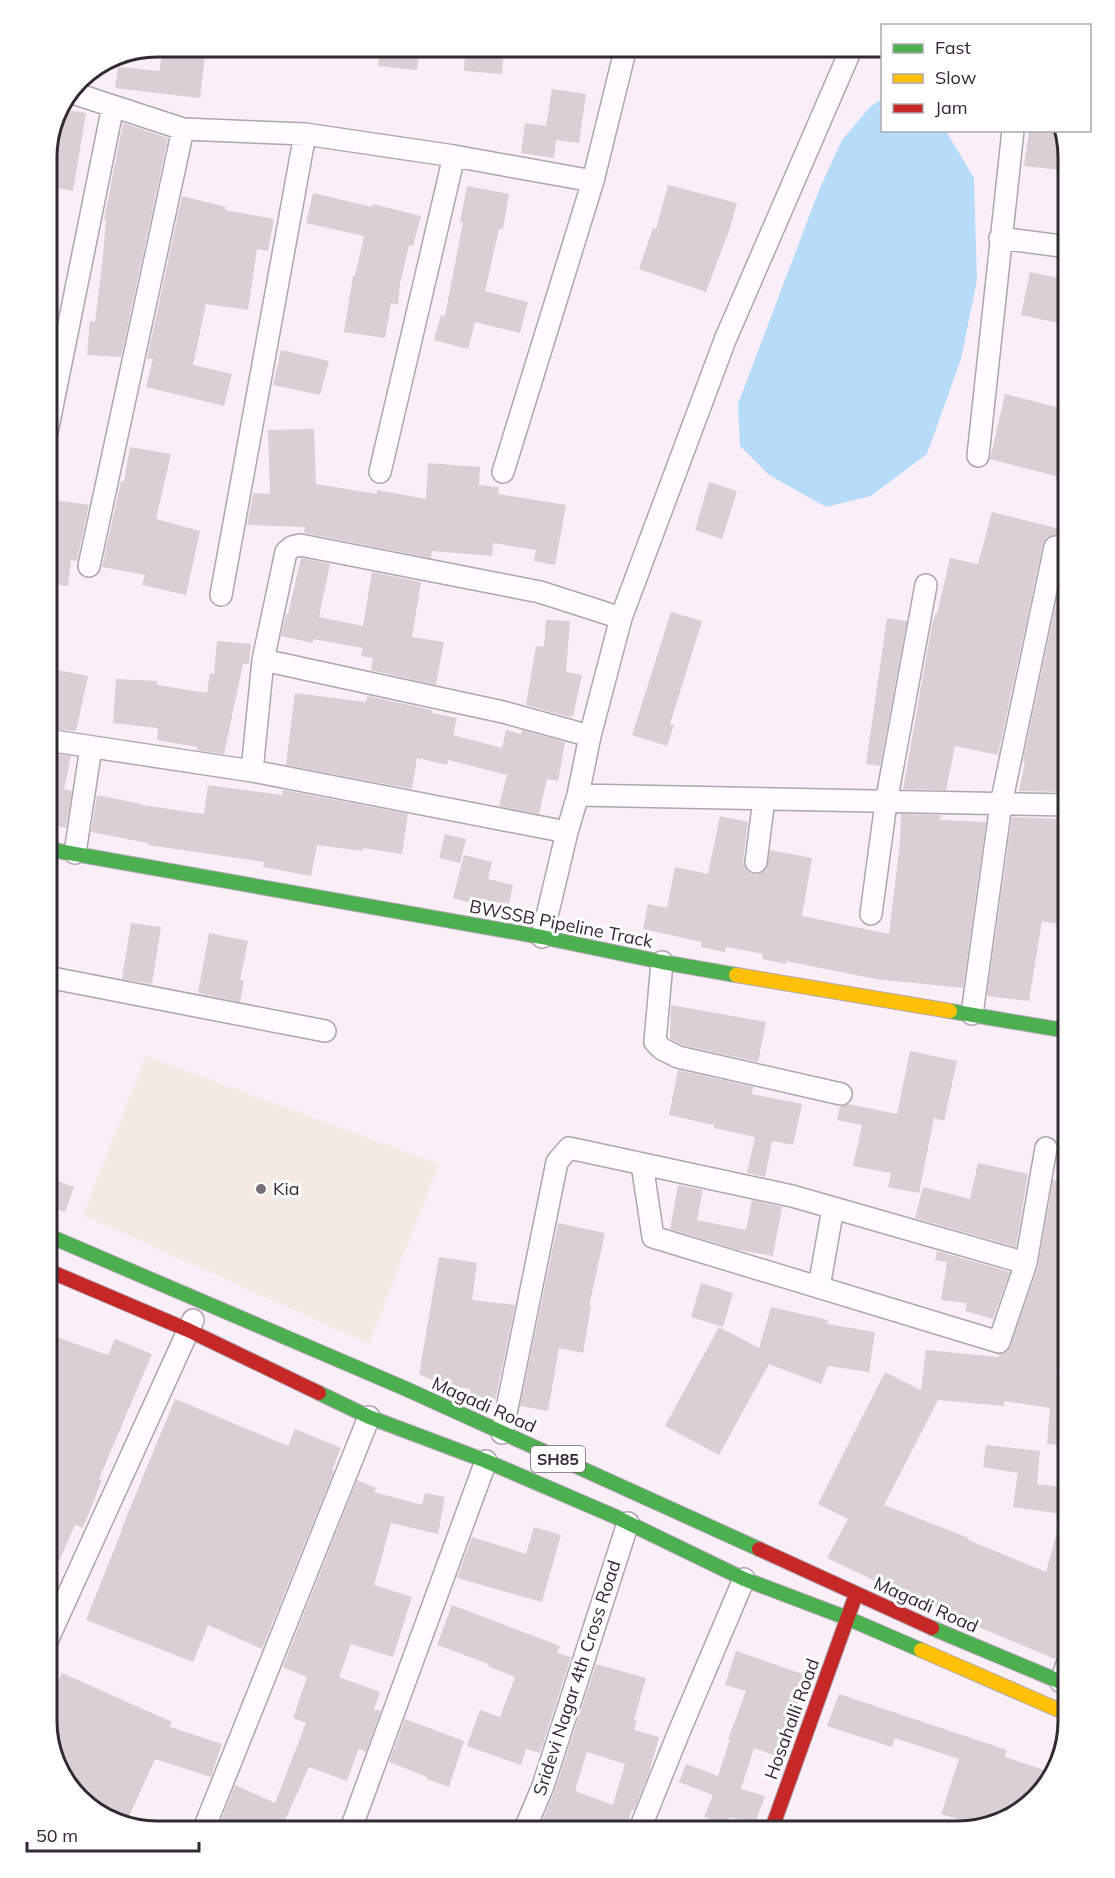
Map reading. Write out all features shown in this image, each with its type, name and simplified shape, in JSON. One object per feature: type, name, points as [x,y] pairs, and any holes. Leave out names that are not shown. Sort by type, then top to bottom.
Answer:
[{"type":"main road","name":"BWSSB Pipeline Track","points":[[57,850],[542,937],[662,963],[1058,1029]]},
{"type":"main road","name":"Magadi Road","points":[[57,1240],[404,1388],[856,1594],[1058,1680]]},
{"type":"main road","name":"SH85","points":[[57,1275],[188,1330],[369,1417],[486,1461],[628,1523],[744,1579],[847,1618],[1058,1710]]},
{"type":"main road","name":"Hosahalli Road","points":[[775,1821],[856,1594]]},
{"type":"street","points":[[503,472],[593,181],[624,57]]},
{"type":"street","points":[[542,937],[621,618],[725,340],[848,57]]},
{"type":"street","points":[[79,95],[183,129],[305,134],[454,156],[593,181]]},
{"type":"street","points":[[57,383],[113,106]]},
{"type":"street","points":[[89,566],[183,129]]},
{"type":"street","points":[[978,456],[1013,132]]},
{"type":"street","points":[[221,595],[305,134]]},
{"type":"street","points":[[380,472],[454,156]]},
{"type":"street","points":[[1000,238],[1058,247]]},
{"type":"street","points":[[252,771],[263,660],[286,552],[292,547],[300,545],[540,592],[621,618]]},
{"type":"street","points":[[972,1014],[1001,804],[1055,547]]},
{"type":"street","points":[[871,914],[886,803],[926,585]]},
{"type":"street","points":[[263,660],[502,712],[590,736]]},
{"type":"street","points":[[57,742],[252,771],[567,832]]},
{"type":"street","points":[[75,853],[91,747]]},
{"type":"street","points":[[578,795],[1058,806]]},
{"type":"street","points":[[756,862],[764,799]]},
{"type":"street","points":[[662,963],[655,1042],[662,1049],[678,1057],[841,1094]]},
{"type":"street","points":[[57,979],[325,1031]]},
{"type":"street","points":[[502,1433],[557,1162],[568,1148],[792,1196],[1026,1263]]},
{"type":"street","points":[[642,1164],[653,1237],[999,1342],[1026,1263],[1046,1148]]},
{"type":"street","points":[[819,1287],[833,1208]]},
{"type":"street","points":[[57,1617],[202,1301]]},
{"type":"street","points":[[206,1821],[369,1417]]},
{"type":"street","points":[[354,1821],[486,1461]]},
{"type":"street","name":"Sridevi Nagar 4th Cross Road","points":[[528,1821],[543,1786],[628,1523]]},
{"type":"street","points":[[643,1821],[744,1579]]},
{"type":"shaded area","name":"Kia","points":[[146,1056],[439,1164],[369,1344],[83,1215]]},
{"type":"water","points":[[881,100],[881,132],[947,132],[974,178],[977,280],[961,359],[927,454],[871,496],[826,507],[769,475],[740,446],[738,404],[819,190],[842,140],[870,107]]},
{"type":"building","points":[[161,57],[205,57],[200,98],[115,88],[118,67],[160,71]]},
{"type":"building","points":[[379,57],[419,57],[417,70],[378,66]]},
{"type":"building","points":[[465,57],[503,57],[502,74],[464,71]]},
{"type":"building","points":[[552,89],[586,94],[579,143],[556,140],[554,158],[521,153],[525,123],[546,126]]},
{"type":"building","points":[[69,111],[86,113],[73,191],[57,188],[59,138]]},
{"type":"building","points":[[123,123],[168,138],[121,357],[87,355],[90,321],[95,322],[103,256],[106,220],[104,220]]},
{"type":"building","points":[[1029,132],[1055,132],[1058,170],[1024,166]]},
{"type":"building","points":[[668,185],[737,203],[727,238],[706,292],[639,269],[653,228],[656,229]]},
{"type":"building","points":[[467,186],[509,194],[503,229],[499,229],[485,291],[528,302],[520,333],[475,322],[468,349],[434,340],[441,315],[445,316],[463,222],[460,222]]},
{"type":"building","points":[[313,193],[421,216],[413,246],[409,245],[400,284],[398,305],[391,303],[385,338],[344,332],[353,276],[355,276],[364,236],[306,223]]},
{"type":"building","points":[[182,196],[226,207],[225,210],[274,219],[268,251],[257,249],[248,310],[206,304],[193,365],[232,374],[224,406],[146,387],[153,359],[147,359]]},
{"type":"building","points":[[1030,272],[1058,278],[1058,323],[1021,315]]},
{"type":"building","points":[[281,350],[329,361],[320,395],[273,385]]},
{"type":"building","points":[[1005,394],[1058,407],[1058,476],[990,459]]},
{"type":"building","points":[[314,429],[316,484],[377,494],[377,490],[426,499],[428,463],[480,467],[479,485],[499,487],[498,494],[566,505],[555,565],[534,561],[536,550],[493,543],[492,556],[432,551],[431,558],[304,533],[305,527],[247,525],[253,493],[270,494],[268,430]]},
{"type":"building","points":[[130,447],[171,454],[156,519],[200,531],[186,595],[142,585],[145,575],[102,567],[121,481],[124,481]]},
{"type":"building","points":[[709,482],[737,491],[722,539],[695,530]]},
{"type":"building","points":[[57,500],[89,505],[77,561],[71,560],[68,586],[57,584]]},
{"type":"building","points":[[992,512],[1058,528],[1058,535],[1046,538],[1043,544],[998,755],[955,746],[946,790],[903,789],[932,624],[937,614],[950,558],[978,564]]},
{"type":"building","points":[[301,558],[330,564],[319,617],[363,626],[372,572],[421,582],[412,637],[444,642],[436,685],[371,670],[373,658],[361,656],[363,648],[313,639],[313,643],[281,636]]},
{"type":"building","points":[[1058,593],[1058,792],[1019,791],[1025,761],[1023,761]]},
{"type":"building","points":[[671,612],[702,621],[670,724],[674,725],[667,746],[632,735]]},
{"type":"building","points":[[887,618],[907,621],[880,766],[866,764]]},
{"type":"building","points":[[546,620],[570,621],[566,672],[582,675],[573,716],[570,717],[526,705],[536,646],[544,647]]},
{"type":"building","points":[[217,641],[251,644],[249,664],[243,664],[224,754],[157,740],[158,728],[113,723],[116,679],[157,681],[157,685],[207,693],[210,673],[214,674]]},
{"type":"building","points":[[57,670],[88,676],[76,731],[57,729]]},
{"type":"building","points":[[295,693],[366,702],[367,696],[432,710],[432,713],[457,718],[453,735],[502,748],[506,730],[521,734],[522,730],[565,742],[558,781],[547,779],[539,814],[499,806],[507,775],[448,760],[447,765],[417,758],[412,789],[286,765]]},
{"type":"building","points":[[57,754],[71,756],[64,789],[72,791],[66,828],[57,826]]},
{"type":"building","points":[[208,785],[282,795],[283,790],[408,814],[402,854],[363,848],[363,851],[317,845],[311,876],[263,867],[264,862],[148,845],[148,843],[91,832],[97,795],[141,805],[204,814]]},
{"type":"building","points":[[901,814],[941,815],[940,820],[986,822],[963,988],[876,979],[786,961],[786,964],[762,959],[763,954],[726,947],[725,952],[701,947],[702,942],[643,929],[648,904],[667,908],[675,867],[708,874],[720,816],[748,822],[743,861],[749,872],[755,875],[766,870],[770,850],[812,858],[802,916],[889,934]]},
{"type":"building","points":[[1012,817],[1058,819],[1058,924],[1042,921],[1029,1001],[987,996]]},
{"type":"building","points":[[445,834],[466,839],[460,863],[439,858]]},
{"type":"building","points":[[464,855],[492,862],[488,879],[513,885],[509,904],[482,900],[481,906],[453,898]]},
{"type":"building","points":[[131,923],[161,927],[152,984],[122,979]]},
{"type":"building","points":[[209,933],[248,941],[240,980],[244,981],[240,1002],[198,993]]},
{"type":"building","points":[[671,1005],[766,1022],[758,1062],[682,1045],[670,1039]]},
{"type":"building","points":[[910,1051],[957,1061],[944,1121],[934,1118],[919,1193],[888,1187],[891,1173],[853,1166],[862,1125],[837,1120],[840,1106],[848,1104],[897,1114]]},
{"type":"building","points":[[678,1070],[753,1087],[752,1094],[802,1104],[793,1145],[772,1141],[765,1177],[747,1173],[755,1137],[669,1115]]},
{"type":"building","points":[[978,1163],[1028,1174],[1016,1247],[915,1218],[923,1187],[970,1199]]},
{"type":"building","points":[[1053,1180],[1058,1181],[1058,1361],[1056,1373],[1058,1374],[1058,1445],[1047,1444],[1050,1408],[1004,1401],[1004,1406],[938,1400],[884,1505],[969,1538],[968,1540],[1046,1572],[1058,1528],[1058,1654],[1055,1659],[947,1614],[948,1611],[900,1593],[827,1558],[848,1519],[818,1504],[885,1372],[921,1390],[926,1350],[999,1357],[999,1354],[1008,1351],[1038,1267]]},
{"type":"building","points":[[57,1181],[74,1187],[65,1212],[57,1209]]},
{"type":"building","points":[[678,1185],[703,1190],[697,1220],[746,1230],[752,1200],[782,1207],[773,1256],[739,1250],[670,1229]]},
{"type":"building","points":[[558,1223],[605,1233],[589,1306],[591,1306],[583,1353],[559,1348],[548,1411],[520,1406]]},
{"type":"building","points":[[937,1251],[1010,1272],[993,1319],[965,1311],[967,1303],[941,1300],[947,1262],[935,1260]]},
{"type":"building","points":[[439,1257],[477,1263],[472,1300],[515,1305],[495,1402],[470,1397],[471,1389],[440,1384],[419,1374]]},
{"type":"building","points":[[701,1283],[733,1293],[723,1327],[691,1317]]},
{"type":"building","points":[[771,1307],[828,1320],[827,1324],[875,1332],[869,1372],[828,1366],[821,1384],[769,1364],[719,1455],[665,1426],[719,1327],[759,1348]]},
{"type":"building","points":[[57,1337],[108,1355],[115,1339],[152,1354],[99,1479],[102,1480],[83,1528],[75,1525],[57,1566]]},
{"type":"building","points":[[175,1399],[288,1446],[295,1429],[341,1448],[332,1470],[334,1471],[262,1649],[208,1625],[193,1662],[86,1620]]},
{"type":"building","points":[[986,1445],[1040,1451],[1037,1484],[1058,1487],[1058,1513],[1013,1507],[1018,1473],[983,1467]]},
{"type":"building","points":[[357,1480],[376,1488],[374,1492],[422,1505],[425,1493],[445,1497],[438,1534],[391,1523],[374,1585],[412,1597],[393,1657],[351,1644],[339,1677],[380,1692],[374,1709],[381,1711],[366,1752],[358,1750],[347,1781],[309,1767],[285,1821],[221,1821],[235,1785],[275,1803],[306,1723],[293,1718],[307,1677],[283,1667]]},
{"type":"building","points":[[534,1527],[561,1535],[542,1602],[457,1578],[472,1537],[526,1554]]},
{"type":"building","points":[[452,1605],[560,1646],[557,1653],[571,1657],[540,1753],[526,1749],[521,1765],[467,1746],[480,1710],[500,1717],[515,1677],[488,1666],[489,1664],[437,1645]]},
{"type":"building","points":[[736,1651],[808,1676],[779,1757],[754,1748],[741,1789],[765,1796],[756,1821],[730,1817],[728,1821],[715,1821],[704,1817],[713,1795],[679,1782],[686,1764],[718,1776],[730,1740],[728,1739],[746,1691],[725,1685]]},
{"type":"building","points":[[596,1664],[646,1678],[634,1720],[637,1721],[634,1730],[659,1737],[649,1773],[628,1821],[542,1821],[555,1790]],"holes":[[[587,1752],[625,1764],[613,1805],[575,1791]]]},
{"type":"building","points":[[62,1673],[172,1722],[170,1727],[222,1744],[211,1777],[155,1759],[129,1817],[101,1804],[74,1777],[62,1753],[57,1721],[57,1684]]},
{"type":"building","points":[[839,1694],[1007,1750],[1005,1757],[1045,1770],[1029,1792],[1002,1811],[994,1812],[990,1816],[963,1821],[941,1814],[959,1759],[895,1738],[892,1747],[827,1726]]},
{"type":"building","points":[[405,1719],[464,1741],[449,1787],[389,1762]]},
{"type":"traffic: fast","points":[[57,851],[542,937],[736,975]]},
{"type":"traffic: fast","points":[[950,1011],[1058,1029]]},
{"type":"traffic: fast","points":[[57,1239],[404,1388],[759,1549]]},
{"type":"traffic: fast","points":[[319,1393],[369,1417],[486,1461],[616,1517],[744,1579],[847,1618],[921,1650]]},
{"type":"traffic: fast","points":[[932,1628],[1058,1681]]},
{"type":"traffic: slow","points":[[736,975],[950,1011]]},
{"type":"traffic: slow","points":[[921,1650],[1058,1710]]},
{"type":"traffic: jam","points":[[57,1274],[188,1330],[319,1393]]},
{"type":"traffic: jam","points":[[759,1549],[932,1628]]},
{"type":"traffic: jam","points":[[775,1821],[855,1597]]},
{"type":"place","name":"Kia","points":[[261,1189]]}]
